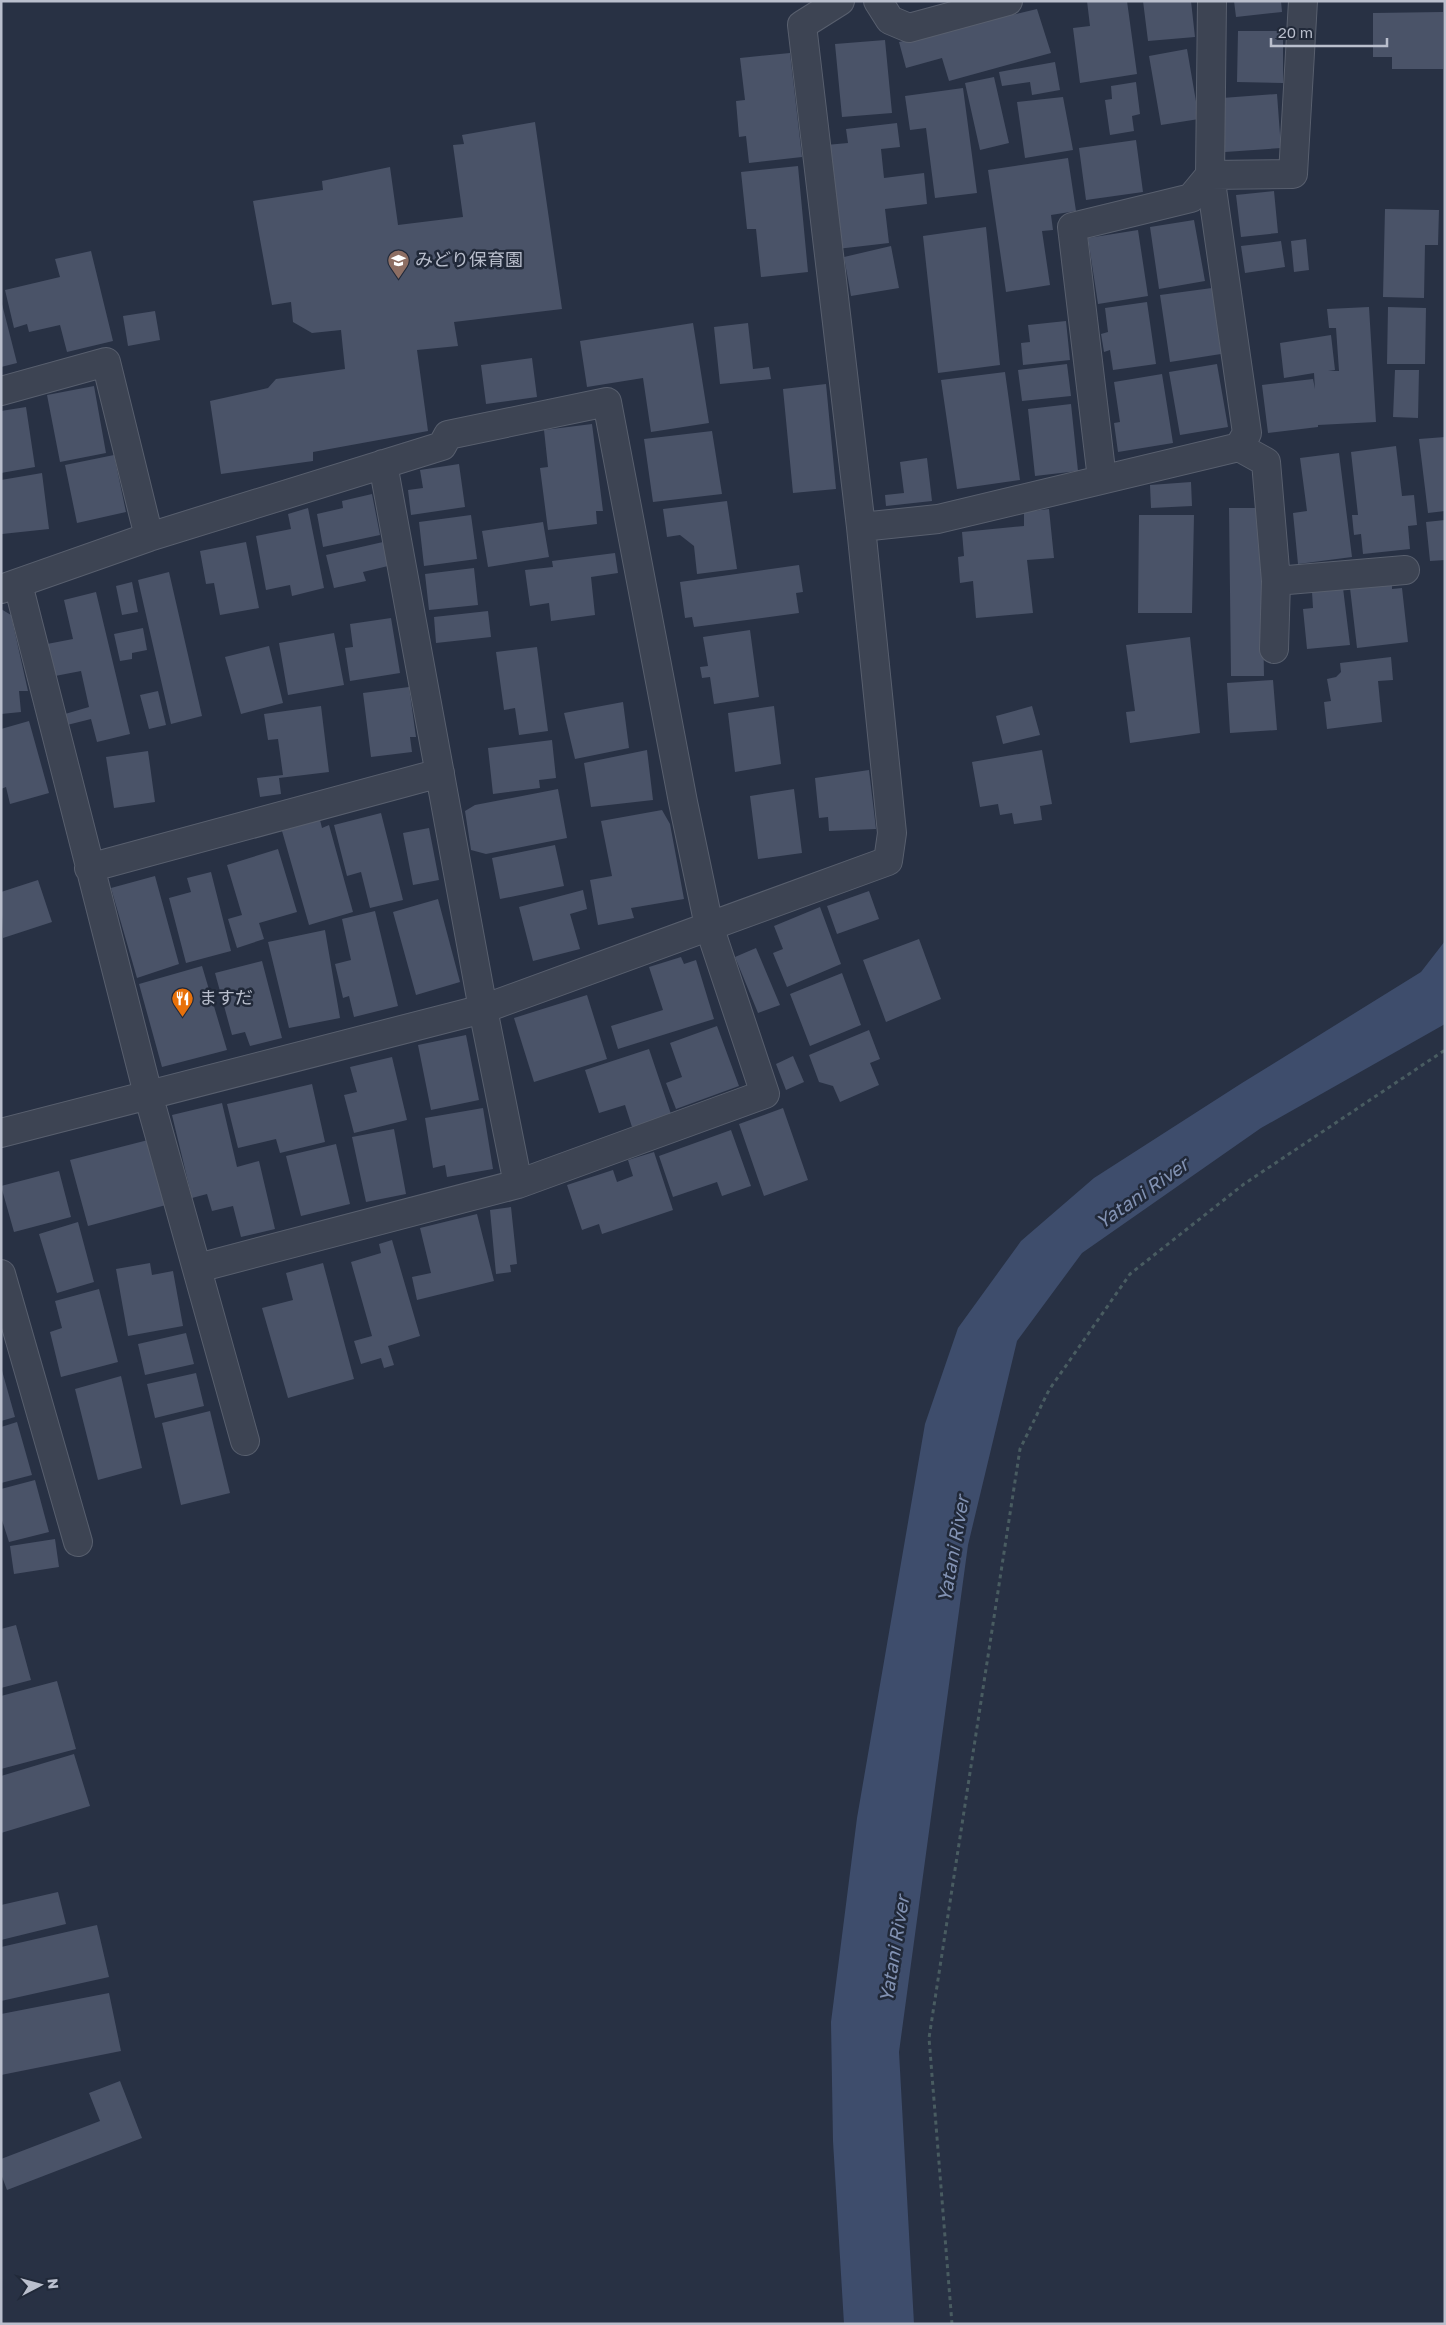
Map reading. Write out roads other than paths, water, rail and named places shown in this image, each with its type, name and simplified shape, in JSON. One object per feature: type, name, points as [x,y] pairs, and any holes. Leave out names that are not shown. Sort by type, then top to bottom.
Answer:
[{"type":"street","points":[[1,1133],[483,1010],[888,860],[892,834],[861,527],[802,25],[840,1]]},
{"type":"street","points":[[878,1],[890,20],[909,28],[1008,1]]},
{"type":"street","points":[[1212,1],[1210,175],[1247,433],[1239,448]]},
{"type":"street","points":[[1102,479],[1072,227],[1191,198],[1210,175],[1293,174],[1302,1]]},
{"type":"street","points":[[1,391],[106,362],[149,537]]},
{"type":"street","points":[[198,1268],[518,1184],[766,1094],[709,926],[683,802],[607,402],[448,435],[442,446],[149,537],[10,587],[89,868],[148,1094],[245,1441]]},
{"type":"street","points":[[861,527],[938,519],[1239,448],[1266,462],[1276,581],[1274,649]]},
{"type":"street","points":[[383,464],[483,1010],[518,1184]]},
{"type":"street","points":[[1276,581],[1405,570]]},
{"type":"street","points":[[89,868],[440,774]]},
{"type":"street","points":[[1,1274],[78,1542]]},
{"type":"water","name":"Yatani River","points":[[1445,941],[1445,1024],[1261,1128],[1082,1253],[1017,1341],[968,1545],[899,2052],[914,2324],[844,2324],[833,2141],[831,2022],[857,1818],[925,1424],[958,1328],[1021,1241],[1094,1178],[1421,972]]},
{"type":"place","name":"みどり保育園","points":[[399,279]]},
{"type":"place","name":"ますだ","points":[[183,1017]]}]
